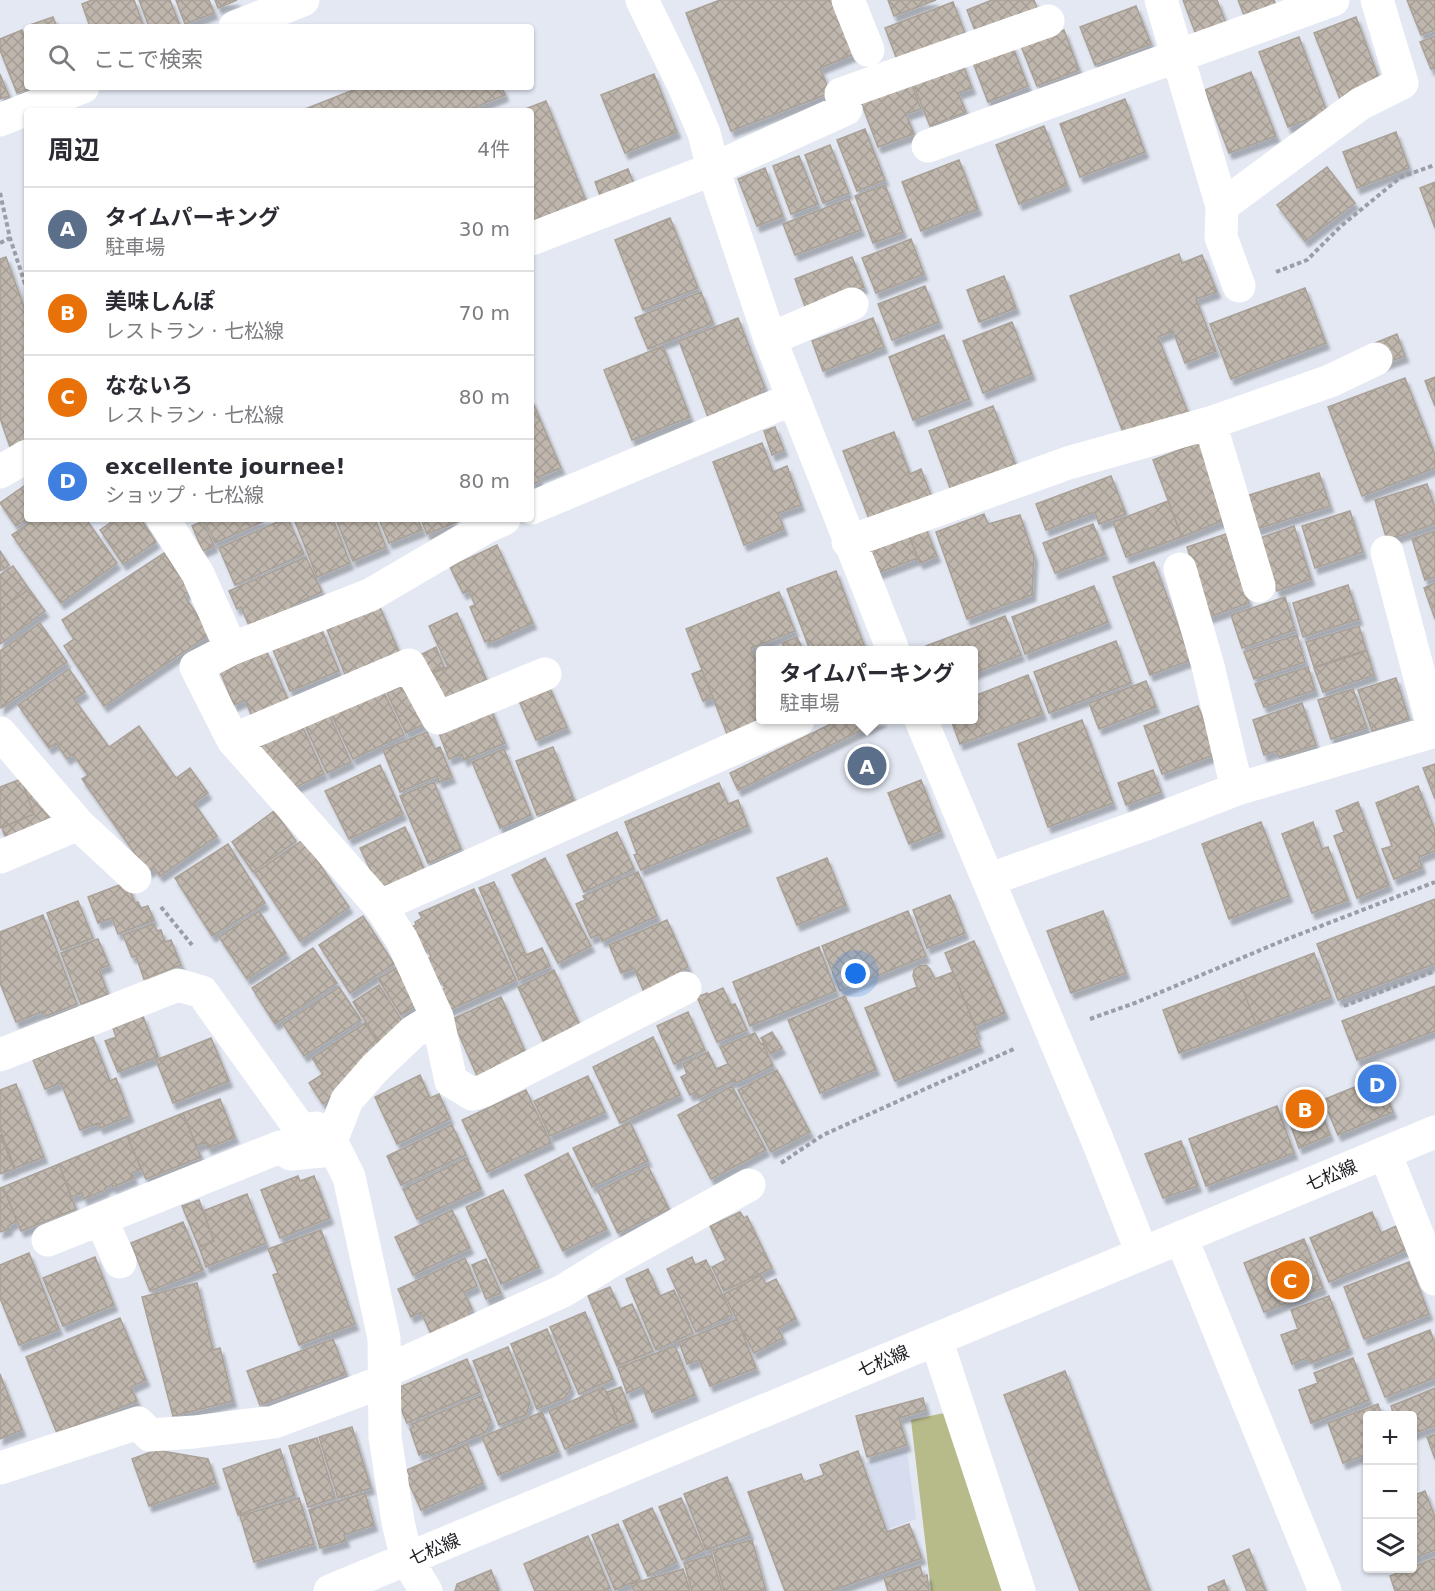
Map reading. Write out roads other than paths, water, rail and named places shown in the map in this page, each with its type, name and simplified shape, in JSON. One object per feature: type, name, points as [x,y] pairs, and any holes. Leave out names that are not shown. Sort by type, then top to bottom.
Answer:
[{"type":"street","points":[[243,24],[303,0]]},
{"type":"street","points":[[642,0],[704,133],[712,169],[770,339],[848,542],[891,646]]},
{"type":"street","points":[[848,0],[868,50]]},
{"type":"street","points":[[1161,0],[1222,206],[1221,237],[1239,286]]},
{"type":"street","points":[[928,146],[1333,0]]},
{"type":"street","points":[[1222,206],[1360,104],[1402,83],[1377,0]]},
{"type":"street","points":[[534,238],[712,169],[846,109],[841,94],[1048,21]]},
{"type":"street","points":[[30,108],[75,90]]},
{"type":"street","points":[[0,120],[24,110]]},
{"type":"street","points":[[770,339],[852,304]]},
{"type":"street","points":[[848,542],[1068,463],[1210,423],[1330,381],[1376,359]]},
{"type":"street","points":[[534,507],[792,399]]},
{"type":"street","points":[[1210,423],[1259,586]]},
{"type":"street","points":[[0,472],[24,458]]},
{"type":"street","points":[[165,522],[198,574],[231,649]]},
{"type":"street","points":[[497,522],[370,595],[231,649],[196,667],[233,740],[380,906],[402,940],[437,1017],[451,1081],[472,1094],[483,1091],[685,988]]},
{"type":"street","points":[[988,880],[1237,789],[1434,731],[1387,552]]},
{"type":"street","points":[[1179,569],[1208,666],[1237,789]]},
{"type":"street","points":[[233,740],[408,665],[438,718],[545,674]]},
{"type":"street","points":[[380,906],[789,724]]},
{"type":"street","points":[[923,724],[1142,1253]]},
{"type":"street","points":[[0,733],[78,824],[135,877]]},
{"type":"street","points":[[0,856],[78,824]]},
{"type":"street","points":[[0,1055],[178,985],[202,992],[301,1130],[316,1128],[331,1141],[349,1177],[384,1338],[386,1437],[398,1522],[407,1560],[426,1591]]},
{"type":"street","points":[[48,1240],[280,1147],[291,1154],[322,1151],[331,1141],[347,1100],[375,1068],[413,1032],[437,1017]]},
{"type":"street","name":"七松線","points":[[330,1591],[1435,1131]]},
{"type":"street","points":[[1385,1153],[1435,1279]]},
{"type":"street","points":[[0,1468],[138,1423],[150,1435],[274,1422],[385,1377],[563,1290],[749,1185]]},
{"type":"street","points":[[101,1219],[120,1262]]},
{"type":"street","points":[[1181,1237],[1325,1591]]},
{"type":"street","points":[[936,1339],[1019,1591]]},
{"type":"place","name":"タイムパーキング","points":[[867,766]]},
{"type":"place","name":"excellente journee!","points":[[1377,1084]]},
{"type":"place","name":"美味しんぽ","points":[[1305,1109]]},
{"type":"place","name":"なないろ","points":[[1290,1280]]}]
